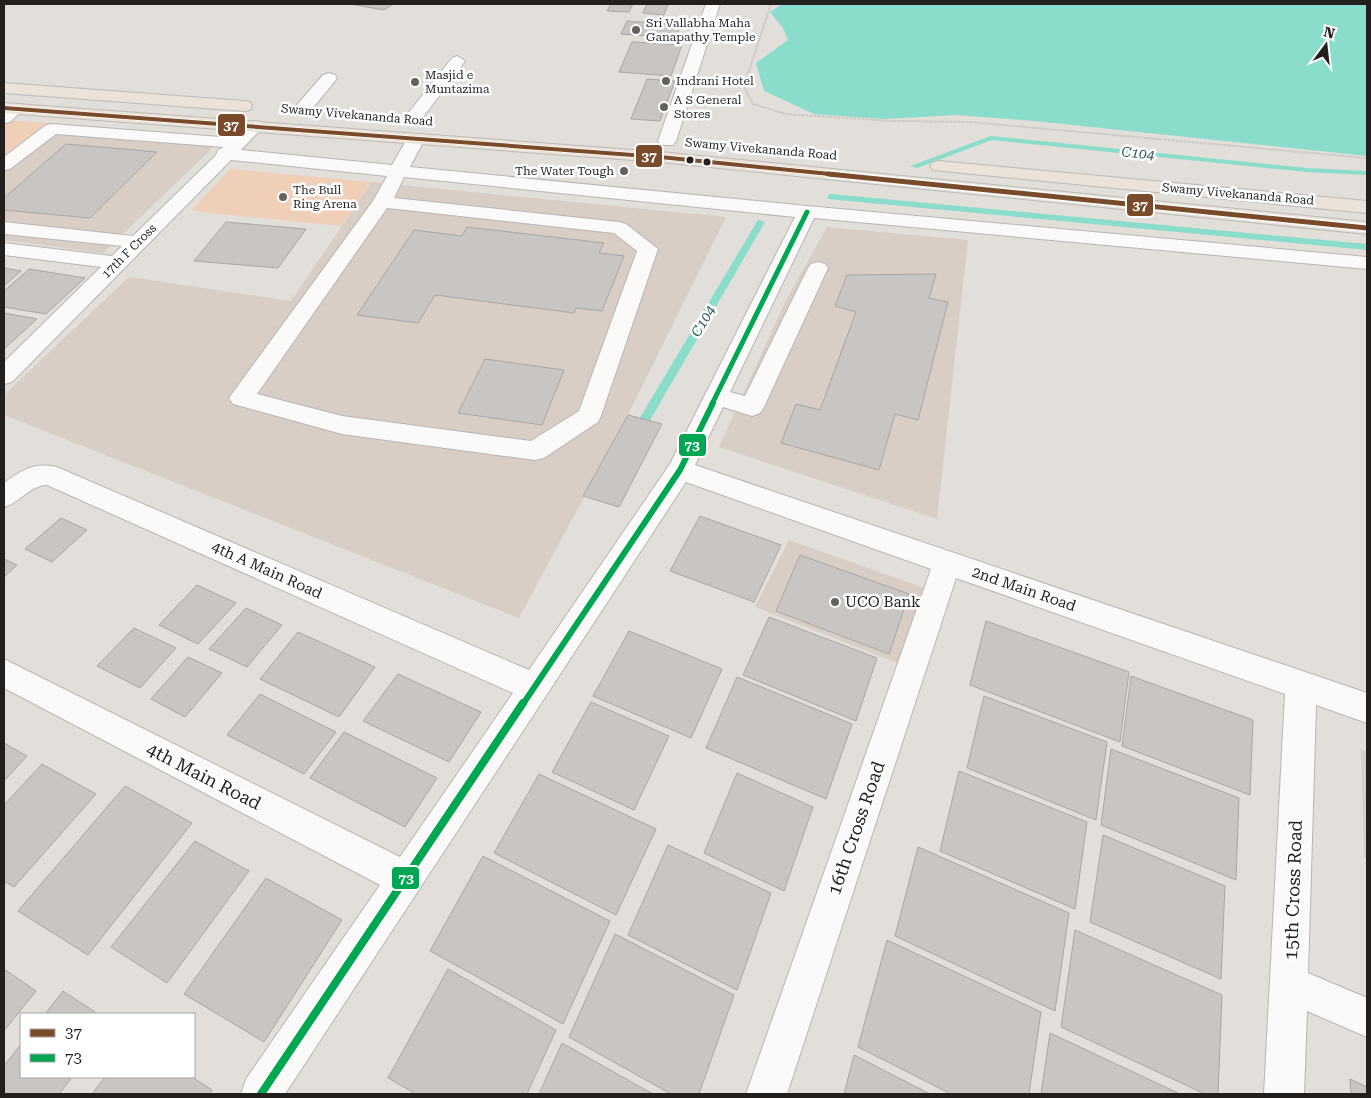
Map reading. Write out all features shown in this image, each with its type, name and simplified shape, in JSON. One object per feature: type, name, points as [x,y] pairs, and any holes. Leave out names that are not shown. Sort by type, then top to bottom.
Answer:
[{"type":"main road","name":"Swamy Vivekananda Road","points":[[4,88],[258,117],[414,129],[670,158],[1367,228]]},
{"type":"main road","name":"Swamy Vivekananda Road","points":[[282,109],[320,112]]},
{"type":"main road","name":"Swamy Vivekananda Road","points":[[8,112],[258,117]]},
{"type":"main road","name":"Swamy Vivekananda Road","points":[[394,118],[414,129]]},
{"type":"main road","name":"Swamy Vivekananda Road","points":[[414,129],[432,122]]},
{"type":"main road","name":"Swamy Vivekananda Road","points":[[608,136],[686,142]]},
{"type":"main road","name":"Swamy Vivekananda Road","points":[[922,164],[1367,207]]},
{"type":"street","points":[[667,141],[713,4]]},
{"type":"street","points":[[382,202],[619,228],[648,249],[588,416],[535,451],[342,425],[240,398],[382,202],[398,172],[414,129],[457,61]]},
{"type":"street","points":[[301,111],[329,78]]},
{"type":"street","name":"17th F Cross","points":[[4,376],[230,149],[258,117]]},
{"type":"street","points":[[4,165],[52,129],[230,149],[398,172],[807,212],[1367,263]]},
{"type":"street","points":[[261,1094],[680,470],[807,212]]},
{"type":"street","points":[[4,228],[138,242]]},
{"type":"street","points":[[4,249],[117,263]]},
{"type":"street","points":[[715,396],[752,407],[798,306],[818,268]]},
{"type":"street","points":[[764,298],[798,306]]},
{"type":"street","name":"2nd Main Road","points":[[680,470],[1367,708]]},
{"type":"street","name":"4th A Main Road","points":[[4,497],[35,474],[50,475],[534,687]]},
{"type":"street","name":"16th Cross Road","points":[[766,1094],[947,562]]},
{"type":"street","name":"4th Main Road","points":[[4,673],[405,878]]},
{"type":"street","name":"15th Cross Road","points":[[1284,1094],[1301,685]]},
{"type":"street","points":[[1289,984],[1367,1018]]},
{"type":"path","points":[[771,4],[744,86],[753,104],[786,114],[895,121],[970,122],[1367,158]]},
{"type":"shaded area","points":[[782,4],[1367,4],[1367,156],[1034,121],[957,115],[885,119],[814,114],[764,91],[756,63],[788,40],[783,28],[770,12]]},
{"type":"shaded area","points":[[4,120],[47,123],[4,156]]},
{"type":"shaded area","points":[[47,123],[223,138],[103,253],[4,240],[4,156]]},
{"type":"shaded area","name":"The Bull Ring Arena","points":[[230,169],[372,182],[341,226],[191,211]]},
{"type":"shaded area","points":[[372,182],[726,217],[628,415],[519,618],[4,415],[4,395],[129,277],[291,301]]},
{"type":"shaded area","points":[[827,227],[968,240],[937,519],[719,447],[785,302]]},
{"type":"shaded area","points":[[789,540],[927,589],[900,664],[755,607]]},
{"type":"shaded area","points":[[1361,750],[1367,752],[1367,859],[1364,858]]},
{"type":"building","points":[[350,4],[393,4],[384,10]]},
{"type":"building","points":[[611,4],[633,4],[629,12],[607,11]]},
{"type":"building","points":[[647,4],[668,4],[664,15],[643,13]]},
{"type":"building","points":[[627,21],[681,25],[676,38],[621,34]]},
{"type":"building","points":[[632,42],[682,45],[671,76],[619,72]]},
{"type":"building","points":[[647,79],[675,81],[660,121],[631,119]]},
{"type":"building","points":[[66,144],[157,152],[90,218],[4,210],[4,198]]},
{"type":"building","points":[[226,222],[306,229],[278,268],[194,261]]},
{"type":"building","points":[[467,227],[604,243],[599,253],[624,256],[602,311],[576,308],[574,313],[435,295],[418,323],[357,315],[414,230],[462,236]]},
{"type":"building","points":[[4,268],[21,271],[4,286]]},
{"type":"building","points":[[29,269],[85,278],[46,314],[4,307],[4,291]]},
{"type":"building","points":[[936,274],[929,298],[948,302],[918,420],[895,414],[879,470],[781,443],[796,404],[820,410],[856,312],[835,306],[847,275]]},
{"type":"building","points":[[4,313],[37,319],[4,349]]},
{"type":"building","points":[[485,359],[564,370],[542,425],[458,413]]},
{"type":"building","points":[[628,415],[662,424],[619,507],[583,496]]},
{"type":"building","points":[[700,516],[781,545],[754,602],[670,571]]},
{"type":"building","points":[[61,518],[87,530],[52,562],[25,549]]},
{"type":"building","points":[[800,555],[909,594],[889,654],[776,611]]},
{"type":"building","points":[[4,559],[17,565],[4,577]]},
{"type":"building","points":[[197,585],[236,603],[198,644],[159,625]]},
{"type":"building","points":[[246,608],[282,625],[247,667],[209,649]]},
{"type":"building","points":[[769,617],[877,658],[856,721],[743,675]]},
{"type":"building","points":[[986,621],[1129,672],[1120,742],[970,685]]},
{"type":"building","points":[[134,628],[176,648],[140,688],[97,666]]},
{"type":"building","points":[[629,631],[722,669],[691,738],[593,696]]},
{"type":"building","points":[[298,632],[375,667],[339,717],[260,679]]},
{"type":"building","points":[[188,657],[222,673],[185,717],[151,699]]},
{"type":"building","points":[[398,674],[481,712],[449,762],[363,721]]},
{"type":"building","points":[[1131,676],[1253,720],[1250,795],[1122,746]]},
{"type":"building","points":[[737,677],[852,724],[826,799],[706,748]]},
{"type":"building","points":[[260,694],[336,732],[304,774],[227,735]]},
{"type":"building","points":[[984,696],[1107,742],[1096,820],[967,768]]},
{"type":"building","points":[[591,702],[669,736],[634,810],[552,772]]},
{"type":"building","points":[[344,732],[437,778],[405,827],[310,778]]},
{"type":"building","points":[[4,743],[27,756],[4,781]]},
{"type":"building","points":[[1111,749],[1239,798],[1236,880],[1101,825]]},
{"type":"building","points":[[42,764],[96,794],[14,887],[4,881],[4,805]]},
{"type":"building","points":[[959,771],[1087,822],[1075,909],[940,851]]},
{"type":"building","points":[[737,773],[813,807],[784,891],[704,853]]},
{"type":"building","points":[[539,774],[656,829],[616,915],[494,853]]},
{"type":"building","points":[[125,786],[192,823],[88,955],[18,911]]},
{"type":"building","points":[[1103,835],[1225,886],[1221,979],[1090,922]]},
{"type":"building","points":[[195,841],[249,871],[167,983],[111,947]]},
{"type":"building","points":[[668,845],[771,893],[737,990],[628,935]]},
{"type":"building","points":[[918,847],[1069,913],[1055,1011],[895,936]]},
{"type":"building","points":[[483,856],[610,921],[563,1024],[430,951]]},
{"type":"building","points":[[266,878],[342,920],[264,1042],[184,994]]},
{"type":"building","points":[[1075,930],[1222,995],[1218,1094],[1205,1094],[1061,1027]]},
{"type":"building","points":[[615,934],[734,995],[699,1094],[671,1094],[569,1037]]},
{"type":"building","points":[[887,940],[1041,1012],[1029,1094],[951,1094],[858,1047]]},
{"type":"building","points":[[4,969],[36,991],[4,1031]]},
{"type":"building","points":[[448,969],[556,1030],[527,1094],[416,1094],[388,1078]]},
{"type":"building","points":[[63,991],[96,1013],[46,1013]]},
{"type":"building","points":[[1050,1033],[1180,1094],[1041,1094]]},
{"type":"building","points":[[562,1043],[653,1094],[539,1094]]},
{"type":"building","points":[[20,1045],[20,1078],[71,1078],[59,1094],[4,1094],[4,1066]]},
{"type":"building","points":[[854,1055],[930,1094],[844,1094]]},
{"type":"building","points":[[104,1078],[194,1078],[212,1090],[210,1094],[92,1094]]},
{"type":"building","points":[[1350,1079],[1367,1087],[1367,1094],[1351,1094]]},
{"type":"waterway","name":"C104","points":[[914,166],[991,138],[1307,170],[1367,173]]},
{"type":"waterway","name":"C104","points":[[772,194],[774,189]]},
{"type":"waterway","points":[[831,197],[1367,247]]},
{"type":"waterway","name":"C104","points":[[645,419],[761,222]]},
{"type":"transit line","name":"37","points":[[4,108],[660,157],[1367,228]]},
{"type":"transit line","name":"73","points":[[261,1094],[680,470],[807,212]]},
{"type":"place","name":"Sri Vallabha Maha Ganapathy Temple","points":[[636,30]]},
{"type":"place","name":"Indrani Hotel","points":[[666,81]]},
{"type":"place","name":"Masjid e Muntazima","points":[[415,82]]},
{"type":"place","name":"A S General Stores","points":[[664,107]]},
{"type":"place","name":"The Water Tough","points":[[624,171]]},
{"type":"place","name":"The Bull Ring Arena","points":[[283,197]]},
{"type":"place","name":"UCO Bank","points":[[835,602]]}]
